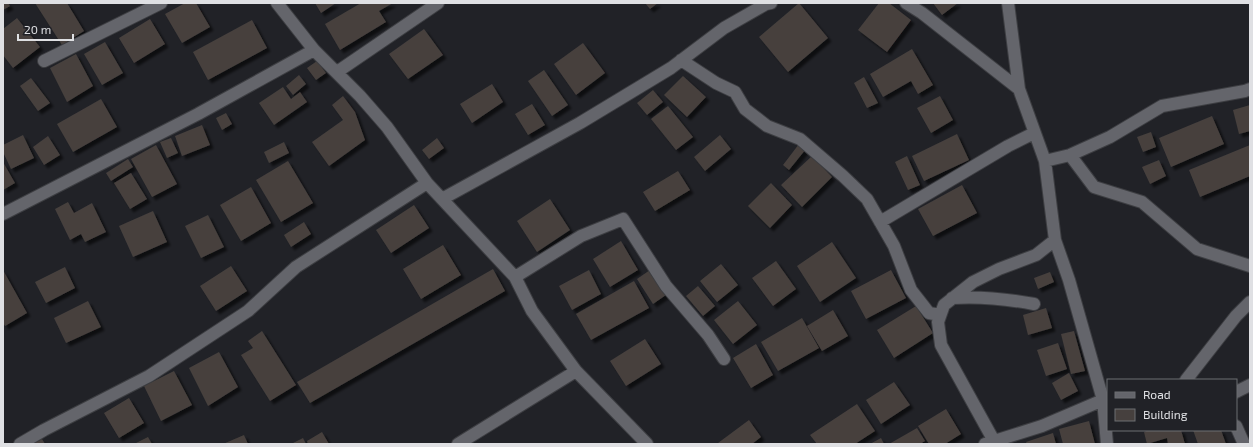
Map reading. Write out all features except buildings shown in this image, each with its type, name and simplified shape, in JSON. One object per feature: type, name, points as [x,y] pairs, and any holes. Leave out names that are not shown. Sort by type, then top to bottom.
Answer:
[{"type":"street","points":[[44,62],[161,3]]},
{"type":"street","points":[[277,3],[314,50],[360,96],[387,127],[427,183],[515,277],[532,311],[576,371],[647,444]]},
{"type":"street","points":[[337,72],[438,3]]},
{"type":"street","points":[[442,199],[580,123],[671,68],[752,6],[771,3]]},
{"type":"street","points":[[906,3],[922,13],[1019,89]]},
{"type":"street","points":[[1011,5],[1019,89],[1044,161],[1055,240],[1069,280],[1103,400],[1106,413],[1106,444]]},
{"type":"street","points":[[3,214],[198,114],[314,50]]},
{"type":"street","points":[[681,60],[716,83],[735,92],[745,109],[767,126],[800,139],[867,199],[894,246],[911,290],[929,313],[940,315]]},
{"type":"street","points":[[1044,161],[1070,155],[1110,137],[1162,106],[1250,89]]},
{"type":"street","points":[[880,222],[1034,132]]},
{"type":"street","points":[[1070,155],[1094,187],[1142,202],[1197,249],[1250,266]]},
{"type":"street","points":[[20,444],[149,376],[248,312],[296,268],[427,183]]},
{"type":"street","points":[[515,277],[581,236],[623,219],[666,286],[708,335],[724,359]]},
{"type":"street","points":[[1055,240],[1036,255],[999,269],[973,282],[944,304],[938,322],[941,345],[990,443],[1042,426],[1103,400]]},
{"type":"street","points":[[952,298],[982,297],[1010,299],[1034,304]]},
{"type":"street","points":[[1187,379],[1236,316],[1250,302]]},
{"type":"street","points":[[458,444],[576,371]]},
{"type":"street","points":[[1237,392],[1250,385]]},
{"type":"street","points":[[1237,428],[1244,444]]}]
